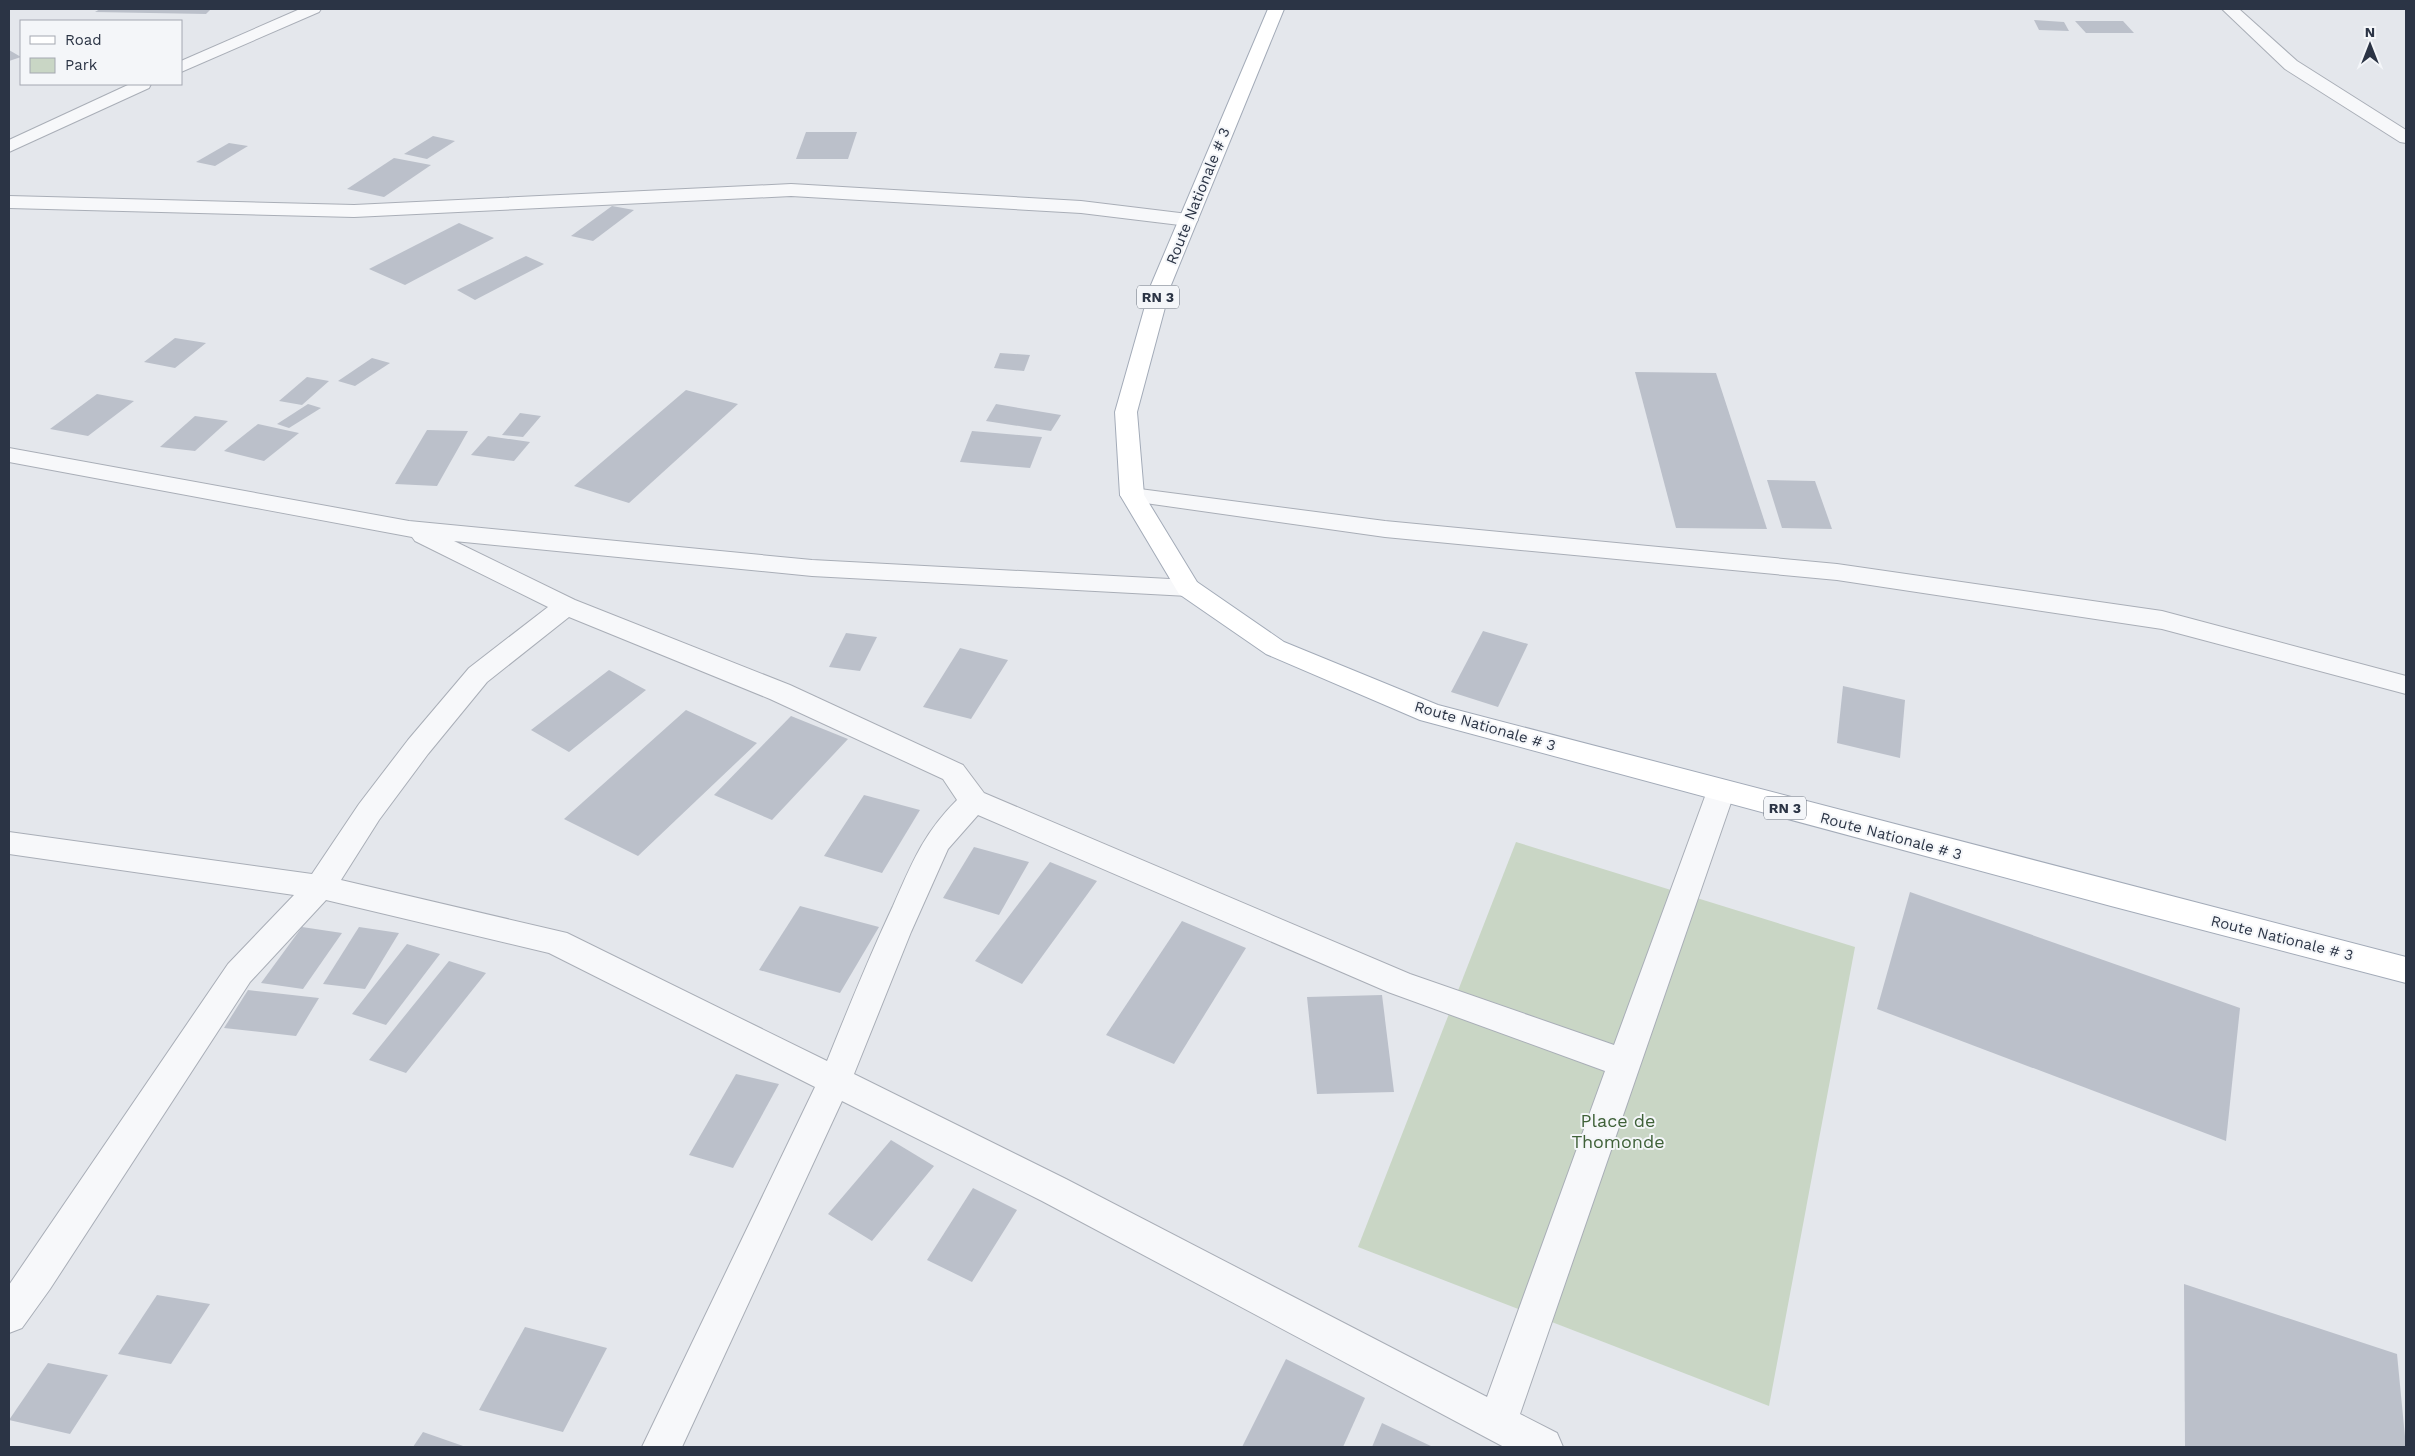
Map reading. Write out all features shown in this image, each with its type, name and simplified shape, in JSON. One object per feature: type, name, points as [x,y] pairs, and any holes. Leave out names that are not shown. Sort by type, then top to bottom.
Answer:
[{"type":"main road","name":"Route Nationale # 3","points":[[1276,9],[1161,285],[1126,412],[1132,495],[1188,588],[1275,648],[1430,713],[2406,970]]},
{"type":"street","points":[[182,67],[313,9]]},
{"type":"street","points":[[2230,9],[2290,65],[2406,138]]},
{"type":"street","points":[[9,147],[141,85]]},
{"type":"street","points":[[9,202],[354,211],[791,190],[1081,206],[1188,220]]},
{"type":"street","points":[[9,455],[409,529],[812,568],[1188,588]]},
{"type":"street","points":[[1132,495],[1385,530],[1837,572],[2162,620],[2406,685]]},
{"type":"street","points":[[409,529],[566,606],[780,692],[953,772],[974,801],[1399,982],[1624,1063]]},
{"type":"street","points":[[9,1315],[37,1277],[239,973],[320,887],[369,812],[418,747],[478,675],[566,606]]},
{"type":"street","points":[[1497,1423],[1721,790]]},
{"type":"street","points":[[662,1447],[835,1081],[896,932],[936,844],[951,824],[974,801]]},
{"type":"street","points":[[9,843],[320,887],[556,942],[1062,1195],[1543,1447]]},
{"type":"green space","name":"Place de Thomonde","points":[[1516,842],[1855,947],[1769,1406],[1358,1247]]},
{"type":"building","points":[[100,9],[211,9],[206,14],[95,12]]},
{"type":"building","points":[[2034,20],[2064,22],[2069,31],[2039,30]]},
{"type":"building","points":[[2075,21],[2123,21],[2134,33],[2086,33]]},
{"type":"building","points":[[9,50],[20,56],[20,57],[9,61]]},
{"type":"building","points":[[806,132],[857,132],[848,159],[796,159]]},
{"type":"building","points":[[433,136],[455,141],[427,159],[404,154]]},
{"type":"building","points":[[229,143],[248,146],[215,166],[196,162]]},
{"type":"building","points":[[394,158],[431,165],[384,197],[347,189]]},
{"type":"building","points":[[612,206],[634,210],[593,241],[571,236]]},
{"type":"building","points":[[459,223],[494,238],[405,285],[369,269]]},
{"type":"building","points":[[526,256],[544,264],[475,300],[457,290]]},
{"type":"building","points":[[175,338],[206,343],[175,368],[144,362]]},
{"type":"building","points":[[1000,353],[1030,355],[1024,371],[994,368]]},
{"type":"building","points":[[372,358],[390,363],[355,386],[338,381]]},
{"type":"building","points":[[1635,372],[1716,373],[1767,529],[1676,528]]},
{"type":"building","points":[[307,377],[329,381],[302,405],[279,401]]},
{"type":"building","points":[[686,390],[738,404],[629,503],[574,486]]},
{"type":"building","points":[[97,394],[134,401],[88,436],[50,429]]},
{"type":"building","points":[[308,404],[321,408],[289,428],[277,424]]},
{"type":"building","points":[[996,404],[1061,415],[1051,431],[986,421]]},
{"type":"building","points":[[520,413],[541,416],[523,437],[502,435]]},
{"type":"building","points":[[195,416],[228,421],[195,451],[160,447]]},
{"type":"building","points":[[258,424],[299,433],[264,461],[224,451]]},
{"type":"building","points":[[427,430],[468,431],[437,486],[395,484]]},
{"type":"building","points":[[972,431],[1042,437],[1030,468],[960,462]]},
{"type":"building","points":[[488,436],[530,442],[514,461],[471,455]]},
{"type":"building","points":[[1767,480],[1815,481],[1832,529],[1782,528]]},
{"type":"building","points":[[1483,631],[1528,644],[1498,707],[1451,692]]},
{"type":"building","points":[[846,633],[877,637],[860,671],[829,667]]},
{"type":"building","points":[[960,648],[1008,660],[971,719],[923,707]]},
{"type":"building","points":[[609,670],[646,690],[569,752],[531,730]]},
{"type":"building","points":[[1843,686],[1905,700],[1900,758],[1837,743]]},
{"type":"building","points":[[686,710],[757,743],[638,856],[564,819]]},
{"type":"building","points":[[791,716],[848,739],[772,820],[714,795]]},
{"type":"building","points":[[864,795],[920,810],[882,873],[824,856]]},
{"type":"building","points":[[974,847],[1029,862],[999,915],[943,898]]},
{"type":"building","points":[[1050,862],[1097,881],[1022,984],[975,961]]},
{"type":"building","points":[[1910,892],[2240,1008],[2226,1141],[1877,1009]]},
{"type":"building","points":[[800,906],[879,927],[840,993],[759,970]]},
{"type":"building","points":[[1182,921],[1246,948],[1174,1064],[1106,1035]]},
{"type":"building","points":[[302,927],[342,933],[303,989],[261,983]]},
{"type":"building","points":[[359,927],[399,933],[365,989],[323,984]]},
{"type":"building","points":[[407,944],[440,954],[386,1025],[352,1014]]},
{"type":"building","points":[[449,961],[486,973],[406,1073],[369,1060]]},
{"type":"building","points":[[248,990],[319,998],[296,1036],[224,1028]]},
{"type":"building","points":[[1382,995],[1394,1092],[1317,1094],[1307,997]]},
{"type":"building","points":[[736,1074],[779,1084],[733,1168],[689,1155]]},
{"type":"building","points":[[891,1140],[934,1166],[872,1241],[828,1214]]},
{"type":"building","points":[[973,1188],[1017,1210],[972,1282],[927,1260]]},
{"type":"building","points":[[2184,1284],[2397,1354],[2406,1447],[2185,1447]]},
{"type":"building","points":[[157,1295],[210,1304],[171,1364],[118,1354]]},
{"type":"building","points":[[525,1327],[607,1348],[563,1432],[479,1410]]},
{"type":"building","points":[[1286,1359],[1365,1398],[1343,1447],[1242,1447]]},
{"type":"building","points":[[48,1363],[108,1375],[70,1434],[9,1420]]},
{"type":"building","points":[[1382,1423],[1433,1447],[1372,1447]]},
{"type":"building","points":[[423,1432],[466,1447],[413,1447]]}]
